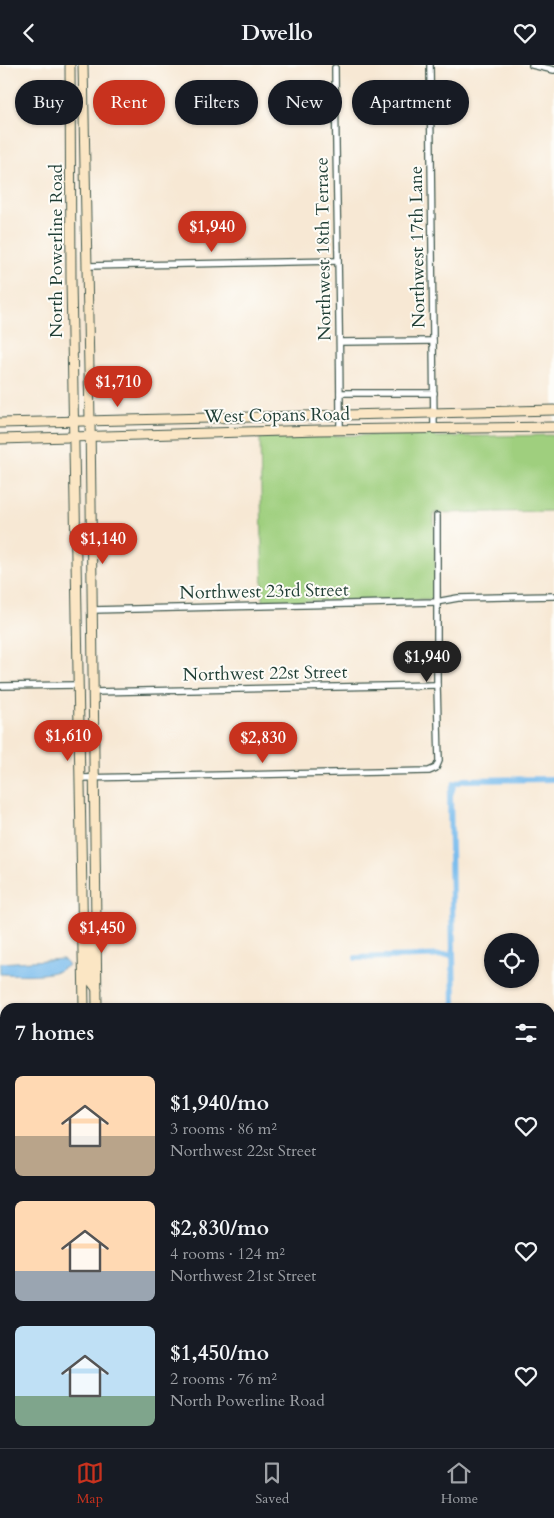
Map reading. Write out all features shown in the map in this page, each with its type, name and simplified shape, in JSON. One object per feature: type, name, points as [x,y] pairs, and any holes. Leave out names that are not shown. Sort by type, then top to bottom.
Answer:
[{"type":"main road","name":"North Powerline Road","points":[[70,65],[73,437],[84,1003]]},
{"type":"main road","name":"North Powerline Road","points":[[83,65],[90,420],[97,1003]]},
{"type":"main road","points":[[71,164],[79,189],[86,196]]},
{"type":"main road","name":"West Copans Road","points":[[0,423],[554,410]]},
{"type":"main road","name":"West Copans Road","points":[[0,439],[340,429],[554,427]]},
{"type":"main road","points":[[77,610],[85,614],[92,626]]},
{"type":"main road","points":[[83,940],[89,945],[91,981],[97,989]]},
{"type":"street","name":"Northwest 17th Lane","points":[[431,65],[434,428]]},
{"type":"street","points":[[532,65],[554,70]]},
{"type":"street","name":"Northwest 18th Terrace","points":[[335,68],[340,429]]},
{"type":"street","points":[[87,266],[338,261]]},
{"type":"street","points":[[340,342],[433,341]]},
{"type":"street","points":[[340,393],[434,393]]},
{"type":"street","points":[[80,778],[429,771],[436,768],[439,761],[436,602],[438,589],[437,516]]},
{"type":"street","name":"Northwest 23rd Street","points":[[92,610],[436,602],[458,598],[554,597]]},
{"type":"street","points":[[0,686],[78,685]]},
{"type":"street","name":"Northwest 22st Street","points":[[93,692],[437,685]]},
{"type":"green space","points":[[433,434],[434,437],[554,435],[554,511],[434,513],[436,599],[263,602],[260,437]]},
{"type":"water","points":[[63,959],[68,965],[54,972],[45,974],[0,974],[0,963]]},
{"type":"waterway","points":[[454,1003],[450,795],[454,784],[464,780],[554,779]]},
{"type":"waterway","points":[[356,958],[453,955]]}]
